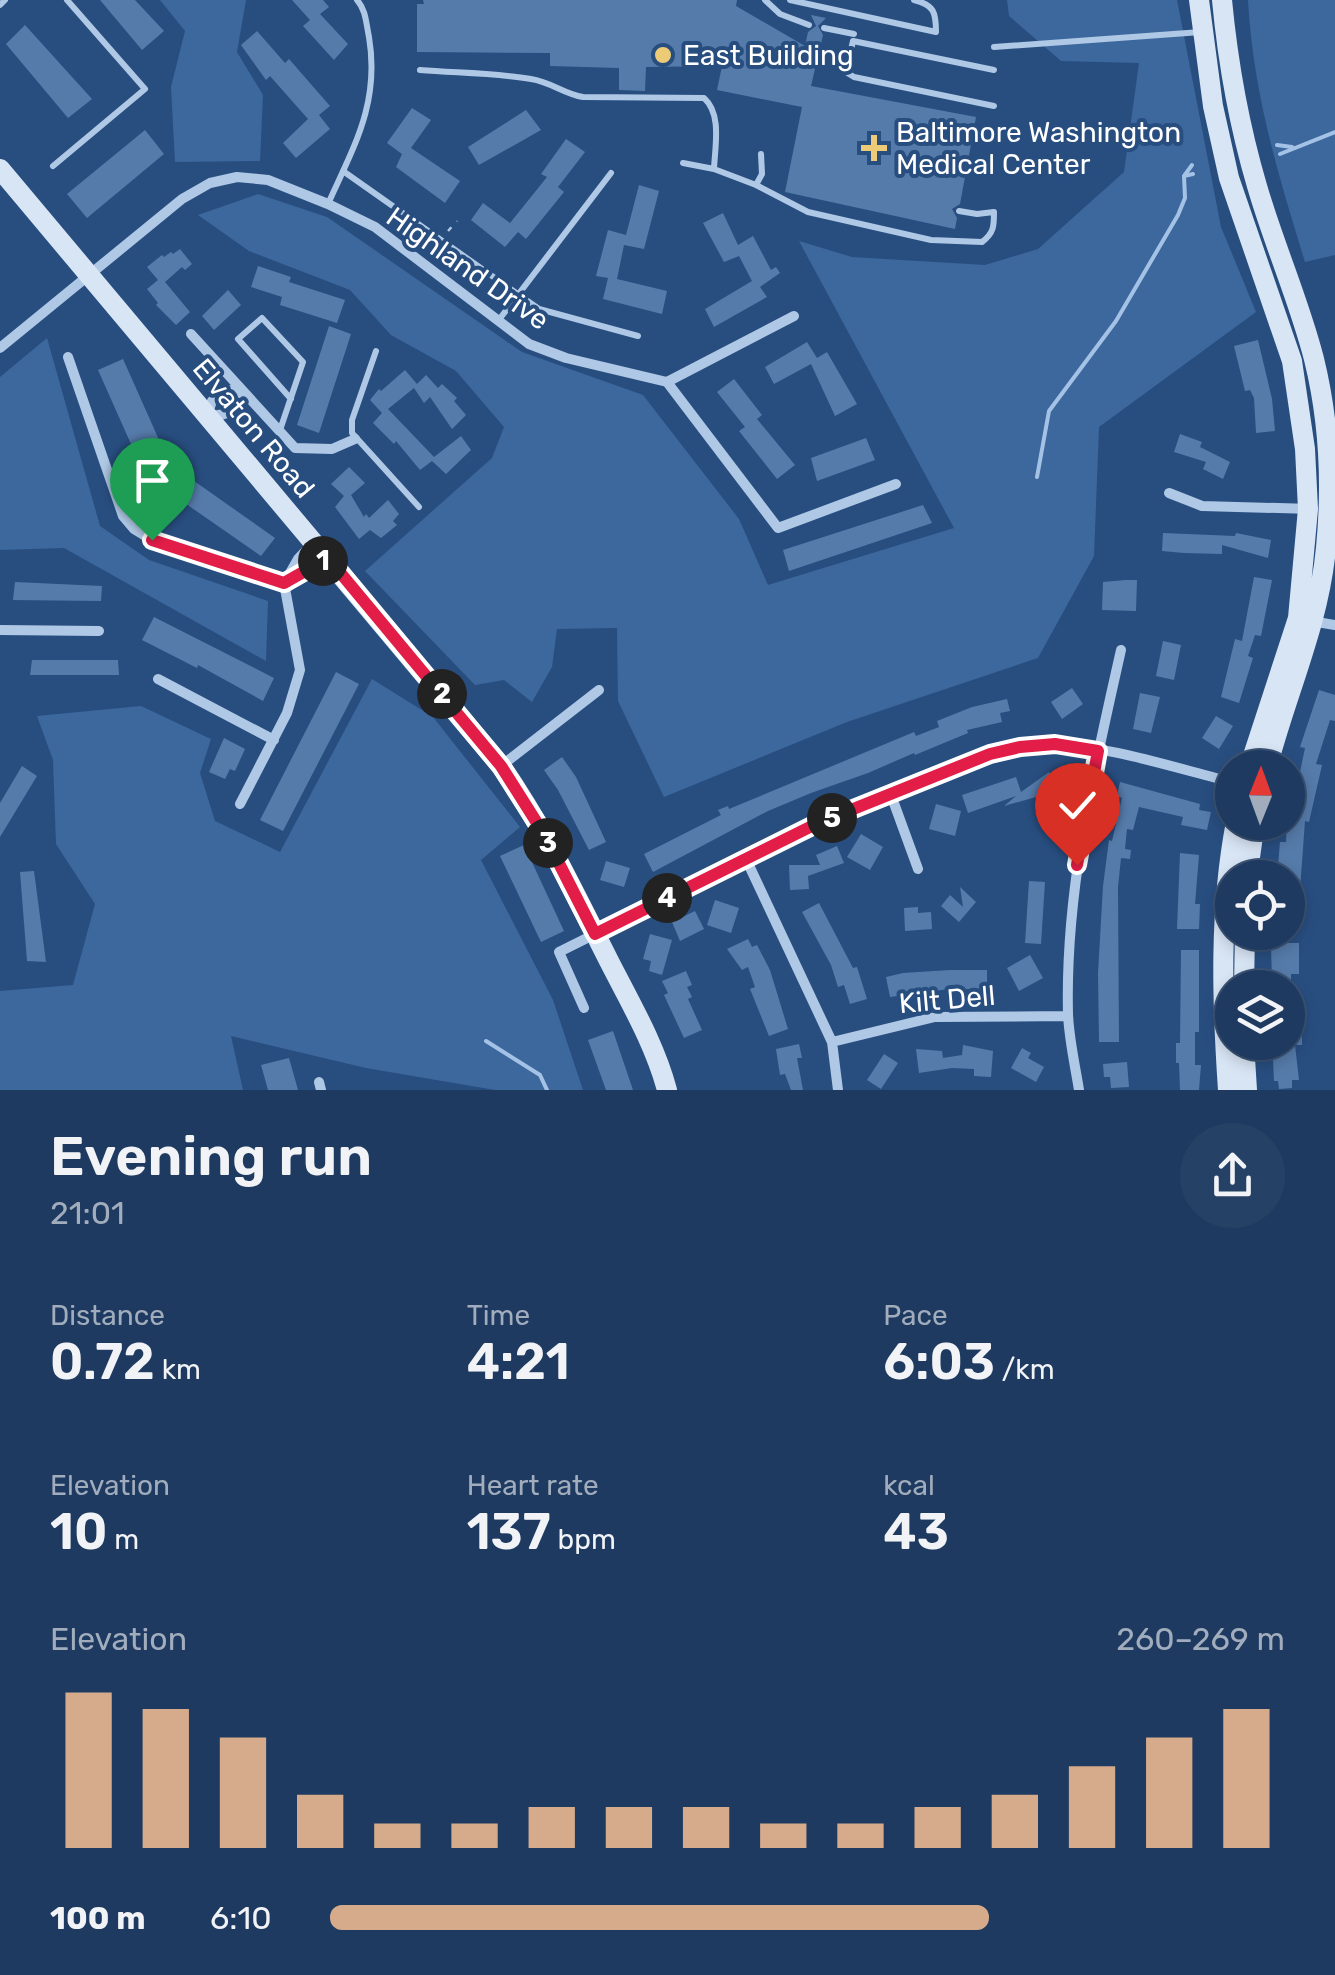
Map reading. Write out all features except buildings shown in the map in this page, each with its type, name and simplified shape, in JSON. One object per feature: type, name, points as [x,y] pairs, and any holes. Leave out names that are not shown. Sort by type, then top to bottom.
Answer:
[{"type":"street","points":[[1199,0],[1213,106],[1229,178],[1282,328],[1298,390],[1318,509]]},
{"type":"street","points":[[1222,0],[1238,116],[1252,168],[1327,386],[1315,621],[1272,750]]},
{"type":"street","points":[[1202,32],[1225,30]]},
{"type":"street","name":"Elvaton Road","points":[[0,170],[501,766],[544,834],[652,1046],[667,1090]]},
{"type":"street","name":"Highland Drive","points":[[0,348],[182,199],[210,183],[237,178],[268,180],[375,227],[529,344],[566,358],[667,382]]},
{"type":"street","points":[[794,316],[667,382],[778,528],[896,484]]},
{"type":"street","points":[[1282,328],[1302,319]]},
{"type":"street","points":[[191,334],[295,448],[332,448],[355,439]]},
{"type":"street","points":[[68,357],[123,516],[134,529],[152,540],[284,583]]},
{"type":"street","points":[[1298,390],[1327,386]]},
{"type":"street","points":[[207,416],[224,416],[238,406],[242,390]]},
{"type":"street","points":[[1170,493],[1202,506],[1318,509]]},
{"type":"street","points":[[284,583],[321,550]]},
{"type":"street","points":[[240,804],[295,694],[300,670],[284,583],[298,559],[321,550]]},
{"type":"street","points":[[1257,750],[1315,621]]},
{"type":"street","points":[[0,630],[99,631]]},
{"type":"street","points":[[1079,1090],[1068,1016],[1077,865],[1121,650]]},
{"type":"street","points":[[158,678],[274,740]]},
{"type":"street","points":[[501,766],[599,690]]},
{"type":"street","points":[[584,1008],[559,952],[816,824],[990,754],[1055,744],[1215,778]]},
{"type":"street","points":[[891,795],[918,869]]},
{"type":"street","points":[[1228,1090],[1224,952],[1227,878],[1233,840]]},
{"type":"street","points":[[746,858],[832,1042],[838,1090]]},
{"type":"street","name":"Kilt Dell","points":[[832,1042],[935,1017],[1068,1016]]},
{"type":"street","points":[[1245,1060],[1247,1090]]},
{"type":"lane","points":[[53,166],[146,89],[67,0]]},
{"type":"lane","points":[[328,204],[367,118],[372,58],[364,8],[357,0]]},
{"type":"lane","points":[[765,0],[793,22],[809,25]]},
{"type":"lane","points":[[790,0],[936,32],[932,8],[914,0]]},
{"type":"lane","points":[[793,22],[800,5]]},
{"type":"lane","points":[[858,16],[846,72],[854,78],[994,106]]},
{"type":"lane","points":[[824,28],[994,70]]},
{"type":"lane","points":[[994,47],[1202,32]]},
{"type":"lane","points":[[420,70],[528,78],[553,84],[569,95],[704,98],[713,106],[715,118],[714,169]]},
{"type":"lane","points":[[756,185],[762,174],[762,154]]},
{"type":"lane","points":[[683,163],[714,169],[756,185],[808,212],[931,240],[982,242],[990,236],[994,212],[959,211]]},
{"type":"lane","points":[[343,171],[520,292],[540,310],[638,336]]},
{"type":"lane","points":[[498,322],[611,173]]},
{"type":"lane","points":[[280,433],[303,362],[262,318],[238,339],[291,398]]},
{"type":"lane","points":[[376,352],[352,420],[355,439],[419,507]]},
{"type":"path","points":[[442,238],[457,221]]},
{"type":"shaded area","points":[[160,0],[246,0],[237,52],[263,95],[260,161],[175,162],[171,87],[185,31]]},
{"type":"shaded area","points":[[1007,0],[1177,0],[1221,227],[1256,312],[1099,427],[1094,556],[1038,658],[847,722],[664,797],[618,701],[617,628],[557,629],[552,667],[532,702],[504,680],[475,685],[365,571],[492,458],[504,427],[456,371],[391,335],[350,290],[249,251],[198,215],[258,194],[327,217],[522,352],[643,395],[739,519],[768,585],[954,528],[799,241],[852,257],[985,265],[1038,249],[1124,172],[1139,63],[1061,61],[1009,16]]},
{"type":"shaded area","points":[[1248,0],[1335,0],[1335,255],[1305,262],[1261,100]]},
{"type":"shaded area","points":[[47,338],[100,526],[149,560],[268,601],[266,661],[64,548],[0,550],[0,377]]},
{"type":"shaded area","points":[[372,679],[433,717],[520,827],[481,860],[553,1000],[583,1090],[495,1090],[366,1068],[231,1036],[243,1090],[0,1090],[0,991],[73,985],[95,904],[56,844],[53,760],[37,716],[141,706],[211,739],[200,773],[215,821],[280,852]]},
{"type":"waterway","points":[[1280,154],[1335,132]]},
{"type":"waterway","points":[[1277,145],[1292,147]]},
{"type":"waterway","points":[[1184,176],[1192,165]]},
{"type":"waterway","points":[[1037,477],[1049,411],[1116,321],[1178,215],[1185,198],[1184,176],[1193,174]]},
{"type":"waterway","points":[[486,1041],[540,1075],[547,1090]]},
{"type":"place","name":"East Building","points":[[663,55]]},
{"type":"place","name":"Baltimore Washington Medical Center","points":[[874,148]]},
{"type":"route","points":[[152,540],[284,583],[328,558],[501,766],[544,834],[595,934],[816,824],[990,754],[1020,747],[1055,744],[1098,751],[1077,865]]}]
